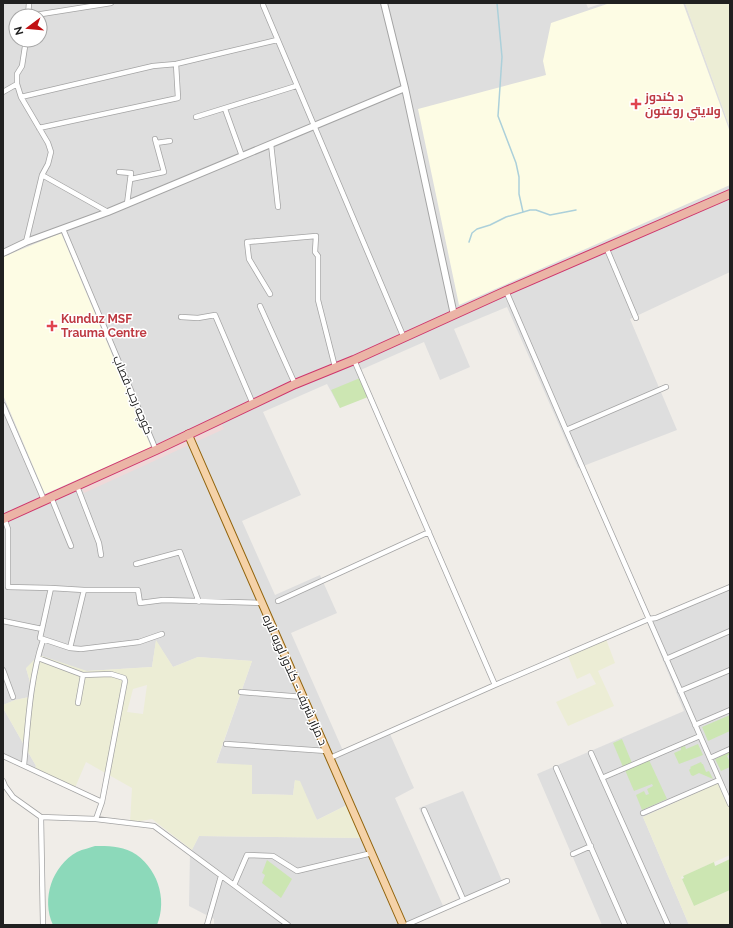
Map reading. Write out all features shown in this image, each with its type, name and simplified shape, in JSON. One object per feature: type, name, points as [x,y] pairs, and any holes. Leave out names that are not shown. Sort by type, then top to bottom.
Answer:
[{"type":"highway","points":[[3,519],[156,450],[295,384],[404,338],[506,290],[730,194]]},
{"type":"main road","name":"د مزار شریف - کندوز لویه لاره","points":[[188,434],[403,925]]},
{"type":"street","points":[[48,13],[111,3]]},
{"type":"street","points":[[384,3],[405,88],[454,315]]},
{"type":"street","points":[[262,5],[404,338]]},
{"type":"street","points":[[21,97],[153,66],[176,64],[277,40]]},
{"type":"street","points":[[25,48],[22,66],[17,74],[17,84],[21,97],[48,143],[51,152],[48,164],[42,175],[26,242]]},
{"type":"street","points":[[39,128],[178,98],[176,64]]},
{"type":"street","points":[[3,92],[17,84]]},
{"type":"street","points":[[196,117],[296,86]]},
{"type":"street","points":[[3,253],[26,242],[108,212],[405,88]]},
{"type":"street","points":[[225,109],[242,156]]},
{"type":"street","points":[[130,178],[164,172],[155,141],[170,141]]},
{"type":"street","points":[[271,144],[278,207]]},
{"type":"street","points":[[119,172],[131,173],[127,204]]},
{"type":"street","points":[[42,175],[108,212]]},
{"type":"street","name":"کوچه رجب قصاب","points":[[63,229],[156,450]]},
{"type":"street","points":[[270,294],[249,259],[248,242],[316,236],[315,252],[318,256],[318,300],[336,367]]},
{"type":"street","points":[[606,247],[636,318]]},
{"type":"street","points":[[506,290],[729,801]]},
{"type":"street","points":[[260,306],[295,384]]},
{"type":"street","points":[[181,317],[198,318],[215,315],[253,404]]},
{"type":"street","points":[[354,360],[495,685]]},
{"type":"street","points":[[566,430],[666,387]]},
{"type":"street","points":[[3,405],[70,546]]},
{"type":"street","points":[[77,486],[99,543],[102,555]]},
{"type":"street","points":[[3,519],[8,529],[8,587],[84,590],[138,590],[140,603],[163,600],[262,603]]},
{"type":"street","points":[[278,601],[429,532]]},
{"type":"street","points":[[136,564],[180,552],[199,602]]},
{"type":"street","points":[[51,588],[40,638],[43,640],[70,648],[88,648],[100,645],[139,642],[162,634]]},
{"type":"street","points":[[226,744],[328,754],[729,588],[730,594]]},
{"type":"street","points":[[70,648],[84,590]]},
{"type":"street","points":[[3,621],[42,629]]},
{"type":"street","points":[[666,659],[730,631]]},
{"type":"street","points":[[24,765],[30,704],[38,658],[43,640]]},
{"type":"street","points":[[38,658],[83,675],[111,674],[123,677],[125,680],[102,802],[96,820]]},
{"type":"street","points":[[3,670],[13,697]]},
{"type":"street","points":[[680,691],[730,670]]},
{"type":"street","points":[[78,702],[83,675]]},
{"type":"street","points":[[241,692],[303,697]]},
{"type":"street","points":[[695,725],[730,710]]},
{"type":"street","points":[[602,778],[700,736]]},
{"type":"street","points":[[710,758],[730,749]]},
{"type":"street","points":[[591,753],[668,925]]},
{"type":"street","points":[[3,756],[102,802]]},
{"type":"street","points":[[556,768],[625,925]]},
{"type":"street","points":[[643,813],[719,780]]},
{"type":"street","points":[[4,785],[13,797],[41,817],[96,820],[154,826],[288,925]]},
{"type":"street","points":[[424,810],[463,899]]},
{"type":"street","points":[[41,817],[43,925]]},
{"type":"street","points":[[573,854],[591,846]]},
{"type":"street","points":[[234,886],[247,855],[273,856],[297,871],[372,853]]},
{"type":"street","points":[[207,925],[221,876]]},
{"type":"street","points":[[406,925],[507,881]]},
{"type":"shaded area","points":[[3,3],[586,3],[588,8],[603,3],[685,3],[730,128],[730,272],[630,319],[677,430],[578,468],[507,307],[454,329],[470,367],[440,380],[424,342],[356,372],[360,378],[340,408],[327,384],[263,412],[301,495],[242,521],[275,595],[320,575],[337,613],[291,633],[344,753],[390,734],[414,788],[395,798],[444,908],[407,925],[214,925],[214,919],[189,906],[190,853],[199,836],[364,838],[349,804],[317,820],[295,780],[293,795],[251,794],[216,764],[252,661],[198,657],[173,667],[156,641],[152,667],[87,671],[26,668],[34,696],[15,700],[3,705]]},
{"type":"shaded area","points":[[610,3],[683,3],[730,132],[730,185],[459,305],[418,109],[546,75],[543,61],[551,23]]},
{"type":"shaded area","points":[[685,3],[730,3],[730,128]]},
{"type":"shaded area","name":"Kunduz MSF Trauma Centre","points":[[61,233],[151,447],[45,494],[3,395],[3,257]]},
{"type":"shaded area","points":[[218,416],[224,429],[84,493],[78,480]]},
{"type":"shaded area","points":[[730,585],[730,810],[718,783],[643,817],[689,925],[602,925],[537,774],[684,711],[647,622]]},
{"type":"shaded area","points":[[606,639],[615,663],[598,671],[614,706],[568,726],[556,702],[596,684],[590,673],[577,679],[568,656]]},
{"type":"shaded area","points":[[156,640],[173,667],[198,657],[252,661],[216,763],[252,765],[252,794],[293,795],[295,780],[300,781],[317,820],[349,804],[364,838],[199,836],[192,850],[152,819],[130,823],[132,788],[86,762],[74,790],[34,771],[36,766],[3,708],[3,705],[15,700],[34,696],[26,668],[39,655],[87,671],[152,667]],"holes":[[[147,685],[143,714],[127,712],[133,689]]]},
{"type":"shaded area","points":[[3,708],[36,766],[34,771],[3,759]]},
{"type":"shaded area","points":[[718,783],[730,810],[730,855],[681,877],[694,906],[730,890],[730,925],[689,925],[643,817]]},
{"type":"shaded area","points":[[463,791],[502,881],[459,899],[419,808]]},
{"type":"green space","points":[[360,378],[368,397],[340,408],[331,390]]},
{"type":"green space","points":[[730,715],[730,731],[708,741],[702,727]]},
{"type":"green space","points":[[622,739],[632,763],[623,767],[613,743]]},
{"type":"green space","points":[[698,744],[703,755],[679,764],[674,753],[681,750],[681,747],[685,746],[686,749]]},
{"type":"green space","points":[[730,752],[727,756],[730,762],[730,767],[721,771],[715,759]]},
{"type":"green space","points":[[649,760],[667,799],[642,810],[636,795],[644,791],[646,795],[649,794],[647,789],[653,786],[652,784],[634,791],[625,770]]},
{"type":"green space","points":[[701,762],[706,772],[709,771],[713,779],[699,773],[693,776],[691,775],[689,770],[691,768],[690,767]]},
{"type":"green space","points":[[95,846],[114,847],[127,850],[141,858],[148,866],[154,874],[161,894],[160,915],[157,925],[53,925],[48,905],[51,884],[55,874],[68,858],[77,852]]},
{"type":"green space","points":[[730,859],[730,890],[694,906],[682,879],[684,878],[683,876],[714,862],[715,866]]},
{"type":"green space","points":[[267,860],[292,879],[281,898],[262,883],[265,875],[262,873]]},
{"type":"waterway","points":[[497,3],[502,57],[498,116],[516,163],[519,177],[519,194],[523,212]]},
{"type":"waterway","points":[[469,242],[472,233],[477,229],[490,225],[506,217],[530,210],[536,210],[550,215],[576,210]]},
{"type":"place","name":"د کندوز ولایتي روغتون","points":[[636,104]]},
{"type":"place","name":"Kunduz MSF Trauma Centre","points":[[52,326]]}]
